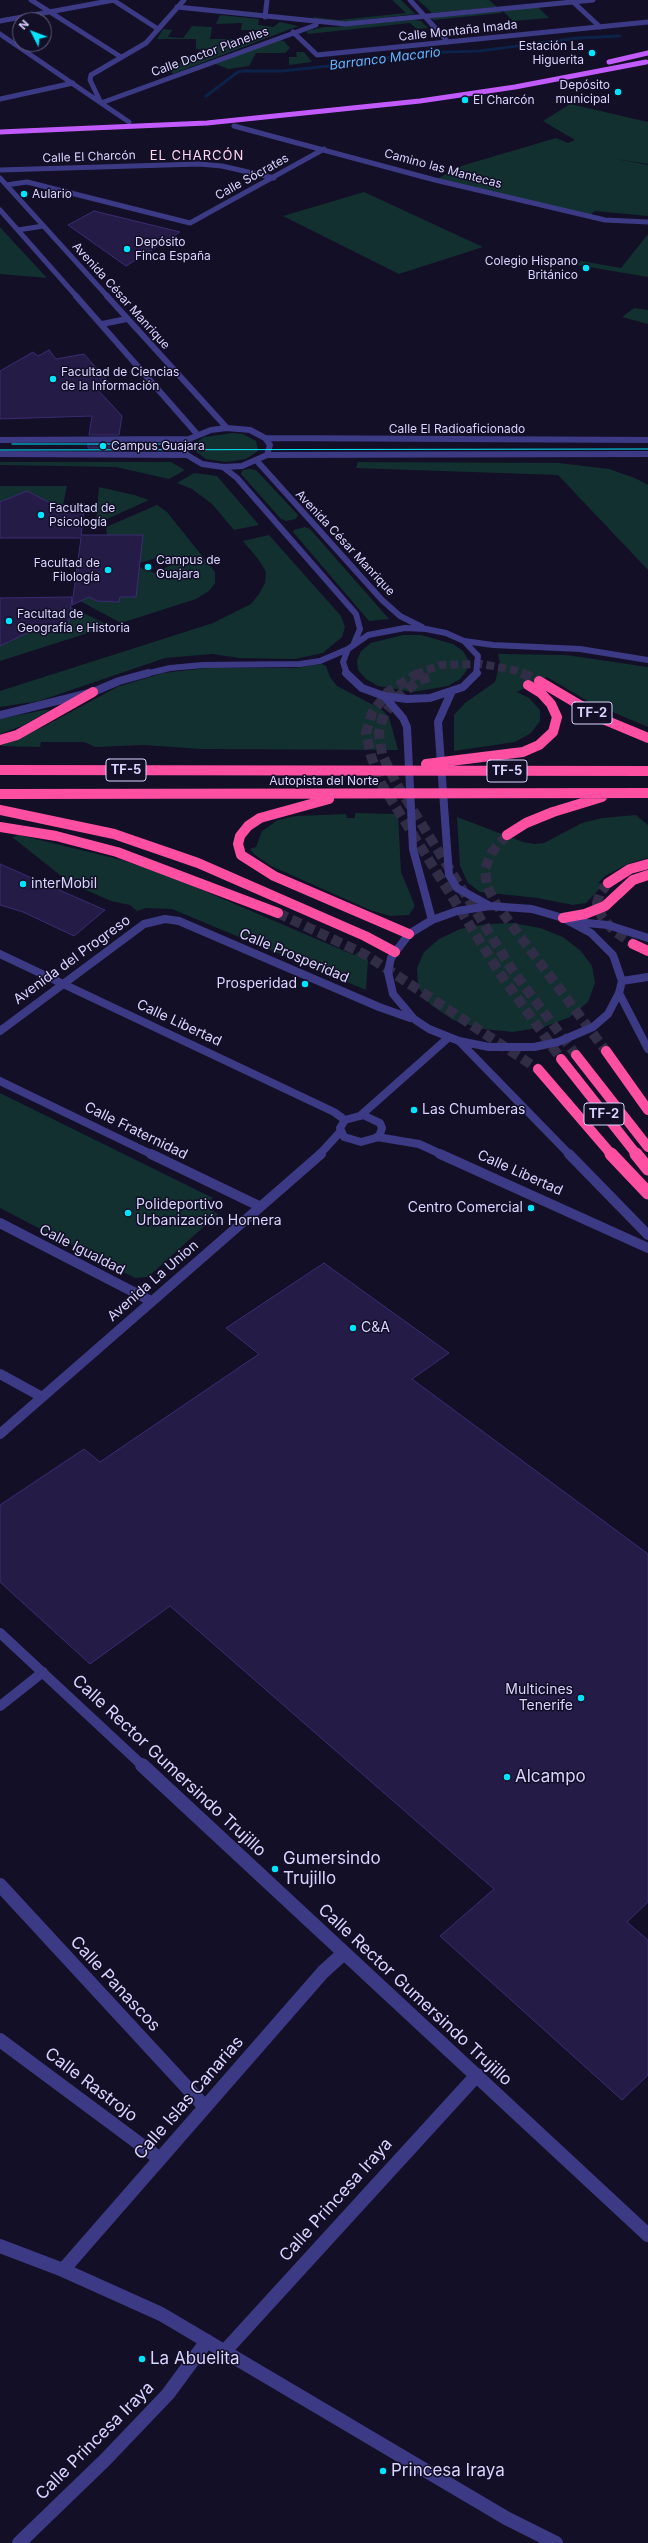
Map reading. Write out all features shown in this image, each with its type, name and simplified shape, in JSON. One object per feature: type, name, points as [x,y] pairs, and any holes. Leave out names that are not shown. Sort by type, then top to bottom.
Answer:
[{"type":"highway","name":"TF-2","points":[[539,681],[605,720],[648,738]]},
{"type":"highway","name":"TF-2","points":[[365,771],[493,757],[522,752],[539,745],[553,732],[557,717],[552,704],[541,693],[528,685]]},
{"type":"highway","points":[[0,740],[30,728],[93,692]]},
{"type":"highway","name":"Autopista del Norte","points":[[0,770],[648,771]]},
{"type":"highway","points":[[507,835],[526,823],[553,812],[615,793]]},
{"type":"highway","name":"Autopista del Norte","points":[[0,794],[350,795],[648,793]]},
{"type":"highway","points":[[350,795],[260,818],[248,826],[240,836],[238,844],[241,855],[249,862],[274,876],[410,934]]},
{"type":"highway","points":[[0,810],[114,834],[198,862],[365,936],[395,952]]},
{"type":"highway","points":[[0,827],[56,836],[117,852],[278,913]]},
{"type":"highway","points":[[608,883],[630,870],[648,864]]},
{"type":"highway","points":[[563,918],[585,914],[605,906],[633,880],[648,875]]},
{"type":"highway","points":[[634,944],[648,951]]},
{"type":"highway","points":[[606,1051],[648,1110]]},
{"type":"highway","name":"TF-2","points":[[576,1055],[648,1147]]},
{"type":"highway","name":"TF-2","points":[[561,1059],[648,1169]]},
{"type":"highway","points":[[538,1069],[639,1186],[648,1193]]},
{"type":"main road","points":[[605,63],[648,53]]},
{"type":"main road","points":[[633,56],[638,61],[647,62]]},
{"type":"main road","points":[[0,136],[234,126],[502,90],[647,62]]},
{"type":"main road","points":[[0,127],[129,122],[245,115],[487,86],[582,67]]},
{"type":"main road","points":[[328,110],[428,94]]},
{"type":"main road","points":[[0,132],[180,125],[420,101]]},
{"type":"street","points":[[31,0],[49,12],[114,0],[158,29]]},
{"type":"street","points":[[101,103],[90,80],[91,75],[146,43],[184,0]]},
{"type":"street","points":[[265,16],[267,0]]},
{"type":"street","points":[[410,0],[448,42]]},
{"type":"street","points":[[177,7],[326,24],[425,17],[593,0]]},
{"type":"street","points":[[572,1],[600,27]]},
{"type":"street","points":[[52,14],[121,58]]},
{"type":"street","points":[[0,21],[12,19]]},
{"type":"street","name":"Calle Montaña Imada","points":[[293,32],[317,55],[648,22]]},
{"type":"street","name":"Calle Doctor Planelles","points":[[101,103],[293,32],[326,24]]},
{"type":"street","points":[[0,34],[129,122]]},
{"type":"street","points":[[1,97],[73,83]]},
{"type":"street","name":"Camino las Mantecas","points":[[234,126],[435,180],[605,220],[648,222]]},
{"type":"street","name":"Calle Sócrates","points":[[27,182],[190,223],[274,178],[324,149]]},
{"type":"street","name":"Calle El Charcón","points":[[0,170],[200,164],[222,166],[274,178]]},
{"type":"street","points":[[27,182],[21,175],[32,169]]},
{"type":"street","name":"Avenida César Manrique","points":[[0,178],[227,428]]},
{"type":"street","points":[[6,185],[27,182]]},
{"type":"street","points":[[0,210],[102,324],[197,434]]},
{"type":"street","points":[[18,230],[43,226]]},
{"type":"street","points":[[102,324],[127,319]]},
{"type":"street","points":[[227,428],[250,430],[266,438],[270,445],[267,455],[257,461],[242,466],[223,467],[202,464],[187,455],[184,450],[185,444],[189,439],[197,434],[227,428]]},
{"type":"street","name":"Calle El Radioaficionado","points":[[266,438],[648,440]]},
{"type":"street","points":[[0,440],[189,439]]},
{"type":"street","points":[[0,454],[187,455]]},
{"type":"street","name":"Calle El Radioaficionado","points":[[267,455],[648,454]]},
{"type":"street","name":"Avenida César Manrique","points":[[257,461],[382,600],[400,616],[426,629]]},
{"type":"street","points":[[223,467],[237,478],[356,614],[360,629],[354,643]]},
{"type":"street","points":[[464,641],[478,656],[478,673],[468,684],[451,693],[430,698],[406,699],[384,696],[362,688],[347,676],[342,662],[348,649],[354,643],[368,635],[386,630],[426,629],[446,633],[464,641],[493,645],[580,649],[648,660]]},
{"type":"street","points":[[0,715],[93,692],[119,681],[170,668],[204,665],[300,664],[320,661],[348,649]]},
{"type":"street","points":[[451,693],[438,722],[449,875],[457,888],[490,906]]},
{"type":"street","points":[[384,696],[403,718],[407,727],[410,750],[412,818],[416,867],[431,910],[432,920]]},
{"type":"street","points":[[490,906],[532,909],[574,922],[591,933],[613,955],[622,981],[619,993],[608,1014],[593,1027],[558,1042],[534,1047],[489,1047],[448,1038],[414,1019],[393,994],[388,972],[391,958],[410,934],[432,920],[457,911],[490,906]]},
{"type":"street","name":"Avenida del Progreso","points":[[0,1031],[144,924],[165,919]]},
{"type":"street","name":"Calle Prosperidad","points":[[165,919],[179,921],[380,1007],[414,1019]]},
{"type":"street","points":[[574,922],[608,924],[648,938]]},
{"type":"street","name":"Calle Libertad","points":[[0,954],[334,1112],[345,1120]]},
{"type":"street","points":[[622,981],[648,977]]},
{"type":"street","points":[[619,993],[648,1049]]},
{"type":"street","points":[[360,1116],[448,1038]]},
{"type":"street","points":[[459,1041],[648,1234]]},
{"type":"street","name":"Calle Fraternidad","points":[[0,1081],[259,1206]]},
{"type":"street","points":[[360,1116],[370,1117],[380,1123],[381,1132],[377,1137],[368,1142],[354,1142],[344,1137],[341,1131],[345,1120],[360,1116]]},
{"type":"street","name":"Avenida La Union","points":[[0,1434],[331,1144],[341,1131]]},
{"type":"street","name":"Calle Libertad","points":[[377,1137],[419,1144],[648,1248]]},
{"type":"street","name":"Calle Igualdad","points":[[0,1223],[150,1301]]},
{"type":"street","points":[[0,1374],[42,1397]]},
{"type":"street","name":"Calle Rector Gumersindo Trujillo","points":[[0,1633],[648,2235]]},
{"type":"street","points":[[0,1706],[42,1672]]},
{"type":"street","name":"Calle Panascos","points":[[0,1885],[204,2107]]},
{"type":"street","name":"Calle Islas Canarias","points":[[63,2270],[323,1972],[344,1953]]},
{"type":"street","name":"Calle Rastrojo","points":[[0,2040],[160,2159]]},
{"type":"street","name":"Calle Princesa Iraya","points":[[224,2352],[477,2075]]},
{"type":"street","points":[[0,2246],[63,2270],[162,2314],[506,2518],[556,2543]]},
{"type":"street","name":"Calle Princesa Iraya","points":[[19,2543],[105,2460],[168,2394],[207,2341]]},
{"type":"green space","points":[[392,0],[401,0],[415,14],[344,22],[316,21],[313,17],[339,20],[406,13]]},
{"type":"green space","points":[[418,0],[489,0],[497,7],[432,13]]},
{"type":"green space","points":[[537,6],[549,18],[513,21],[501,9]]},
{"type":"green space","points":[[501,11],[502,13],[433,20],[430,18]]},
{"type":"green space","points":[[220,15],[259,19],[258,25],[273,27],[280,22],[298,26],[173,74],[171,72],[179,65],[183,56],[203,54],[206,50],[196,49],[196,39],[157,39],[163,29],[172,30],[168,37],[183,38],[192,26],[212,27],[210,39],[258,39],[259,30],[241,30],[242,23],[216,24]]},
{"type":"green space","points":[[414,20],[421,21],[428,28],[417,29],[410,23],[308,34],[306,31],[324,27]]},
{"type":"green space","points":[[278,40],[284,41],[290,48],[285,53],[256,53],[249,66],[228,69],[213,63]]},
{"type":"green space","points":[[296,52],[304,52],[312,62],[289,65],[289,57],[297,57]]},
{"type":"green space","points":[[570,104],[648,122],[648,164],[616,159],[648,165],[648,216],[595,211],[589,216],[435,180],[461,166],[556,138],[568,143],[575,140],[543,121]]},
{"type":"green space","points":[[364,192],[483,247],[399,274],[283,216]]},
{"type":"green space","points":[[0,227],[9,237],[47,278],[0,274]]},
{"type":"green space","points":[[648,234],[648,277],[577,265],[581,261],[621,268]]},
{"type":"green space","points":[[634,308],[648,310],[648,324],[622,317]]},
{"type":"green space","points":[[233,433],[243,434],[256,441],[258,451],[246,459],[226,462],[206,459],[195,451],[198,441],[204,437]]},
{"type":"green space","points":[[0,462],[171,462],[185,470],[169,479],[116,467],[0,465]]},
{"type":"green space","points":[[358,462],[559,463],[609,469],[635,478],[648,485],[648,570],[558,475],[356,468]]},
{"type":"green space","points":[[243,470],[256,470],[298,515],[296,519],[286,521],[281,519],[241,474]]},
{"type":"green space","points":[[194,473],[217,476],[259,525],[234,530],[212,504],[192,489],[177,483]]},
{"type":"green space","points":[[0,486],[67,486],[63,505],[27,505],[40,498],[27,491],[0,505]]},
{"type":"green space","points":[[99,487],[134,495],[149,500],[96,524]]},
{"type":"green space","points":[[157,505],[167,512],[215,572],[215,583],[209,591],[196,599],[121,623],[80,601],[89,597],[97,601],[119,602],[120,597],[136,597],[139,567],[155,573],[171,565],[156,558],[140,563],[107,535],[106,527]]},
{"type":"green space","points":[[305,527],[310,529],[389,619],[369,621],[293,532],[294,530]]},
{"type":"green space","points":[[269,535],[341,616],[345,627],[342,637],[323,653],[295,659],[240,658],[212,654],[165,658],[39,701],[0,707],[0,691],[213,623],[251,604],[265,583],[266,572],[259,560],[243,541]]},
{"type":"green space","points":[[69,606],[110,626],[0,661],[0,646],[6,629],[68,629]]},
{"type":"green space","points":[[403,635],[421,635],[453,644],[463,651],[469,661],[467,670],[460,679],[448,686],[413,692],[378,686],[366,679],[358,670],[357,660],[361,651],[371,643]]},
{"type":"green space","points":[[498,654],[566,655],[648,667],[648,727],[591,703],[547,677],[517,692],[529,698],[540,710],[540,721],[531,733],[515,742],[454,751],[454,715],[465,703],[495,682],[500,663]]},
{"type":"green space","points":[[322,664],[326,666],[330,677],[337,686],[381,709],[389,717],[398,750],[201,749],[144,745],[95,747],[84,742],[41,742],[40,747],[0,746],[43,727],[117,687],[163,673],[207,668],[295,668]]},
{"type":"green space","points":[[50,710],[24,725],[0,734],[0,719]]},
{"type":"green space","points":[[355,813],[398,814],[401,872],[415,906],[409,915],[390,916],[370,910],[271,866],[254,854],[250,849],[256,847],[262,831],[278,820],[296,816],[346,814],[347,818],[355,818]]},
{"type":"green space","points":[[636,815],[648,825],[648,858],[630,863],[605,876],[598,883],[604,884],[586,903],[573,905],[538,898],[480,892],[468,883],[460,866],[457,817],[523,842],[535,844],[544,843],[582,823],[602,818]]},
{"type":"green space","points":[[19,835],[122,860],[174,878],[354,955],[362,949],[368,960],[366,990],[172,909],[146,908],[137,911],[130,905],[111,901],[70,883],[12,837]]},
{"type":"green space","points":[[513,923],[540,928],[563,937],[581,951],[592,966],[595,983],[588,1002],[570,1017],[544,1027],[513,1032],[482,1029],[453,1020],[431,1005],[418,987],[417,968],[424,952],[439,939],[460,929],[486,924]]},
{"type":"green space","points":[[0,1093],[213,1198],[204,1206],[218,1214],[148,1277],[135,1278],[0,1208]]},
{"type":"building","name":"Depósito Finca España","points":[[94,211],[180,232],[126,266],[68,225]]},
{"type":"building","name":"Facultad de Ciencias de la Información","points":[[49,350],[56,359],[84,354],[113,387],[98,390],[122,416],[119,435],[89,435],[92,416],[0,419],[0,371],[33,352],[38,356]]},
{"type":"building","name":"Campus Guajara","points":[[88,444],[118,444],[117,448],[88,448]]},
{"type":"building","points":[[27,491],[54,505],[85,504],[81,535],[143,535],[136,597],[120,597],[119,602],[97,601],[89,597],[72,605],[81,538],[0,538],[0,502]]},
{"type":"building","name":"Facultad de Geografía e Historia","points":[[72,597],[68,629],[35,629],[0,646],[0,598]]},
{"type":"building","name":"interMobil","points":[[0,864],[105,910],[74,936],[23,912],[0,905]]},
{"type":"building","name":"Alcampo","points":[[324,1263],[449,1353],[412,1379],[648,1554],[648,1902],[627,1922],[648,1940],[648,2075],[622,2100],[440,1936],[494,1889],[170,1606],[90,1664],[0,1582],[0,1505],[84,1449],[100,1462],[259,1354],[226,1328]]},
{"type":"waterway","name":"Barranco Macario","points":[[206,96],[238,72],[243,71],[282,71],[356,63],[416,53],[479,51],[579,38],[620,36]]},
{"type":"tunnel","points":[[416,674],[441,665],[481,664],[514,670],[524,674]]},
{"type":"tunnel","points":[[419,673],[388,692],[372,713],[366,733],[371,756],[382,785],[501,975],[561,1059]]},
{"type":"tunnel","points":[[522,673],[539,681]]},
{"type":"tunnel","points":[[429,677],[418,681],[399,696],[384,714],[379,733],[382,754],[396,783],[513,971],[576,1055]]},
{"type":"tunnel","points":[[507,835],[492,852],[488,861],[485,869],[487,886],[496,904],[606,1051]]},
{"type":"tunnel","points":[[608,883],[600,893],[597,903],[602,917],[613,930],[633,944]]},
{"type":"tunnel","points":[[278,913],[366,955],[538,1069]]},
{"type":"tram line","points":[[12,444],[204,444]]},
{"type":"tram line","points":[[0,450],[648,449]]},
{"type":"place","name":"Estación La Higuerita","points":[[592,53]]},
{"type":"place","name":"Depósito municipal","points":[[618,92]]},
{"type":"place","name":"El Charcón","points":[[465,100]]},
{"type":"place","name":"Aulario","points":[[24,194]]},
{"type":"place","name":"Depósito Finca España","points":[[127,249]]},
{"type":"place","name":"Colegio Hispano Británico","points":[[586,268]]},
{"type":"place","name":"Facultad de Ciencias de la Información","points":[[53,379]]},
{"type":"place","name":"Campus Guajara","points":[[103,446]]},
{"type":"place","name":"Facultad de Psicología","points":[[41,515]]},
{"type":"place","name":"Campus de Guajara","points":[[148,567]]},
{"type":"place","name":"Facultad de Filología","points":[[108,570]]},
{"type":"place","name":"Facultad de Geografía e Historia","points":[[9,621]]},
{"type":"place","name":"interMobil","points":[[23,884]]},
{"type":"place","name":"Prosperidad","points":[[305,984]]},
{"type":"place","name":"Las Chumberas","points":[[414,1110]]},
{"type":"place","name":"Centro Comercial","points":[[531,1208]]},
{"type":"place","name":"Polideportivo Urbanización Hornera","points":[[128,1213]]},
{"type":"place","name":"C&A","points":[[353,1328]]},
{"type":"place","name":"Multicines Tenerife","points":[[581,1698]]},
{"type":"place","name":"Alcampo","points":[[507,1777]]},
{"type":"place","name":"Gumersindo Trujillo","points":[[275,1869]]},
{"type":"place","name":"La Abuelita","points":[[142,2359]]},
{"type":"place","name":"Princesa Iraya","points":[[383,2471]]},
{"type":"district","name":"EL CHARCÓN","points":[[197,156]]}]
